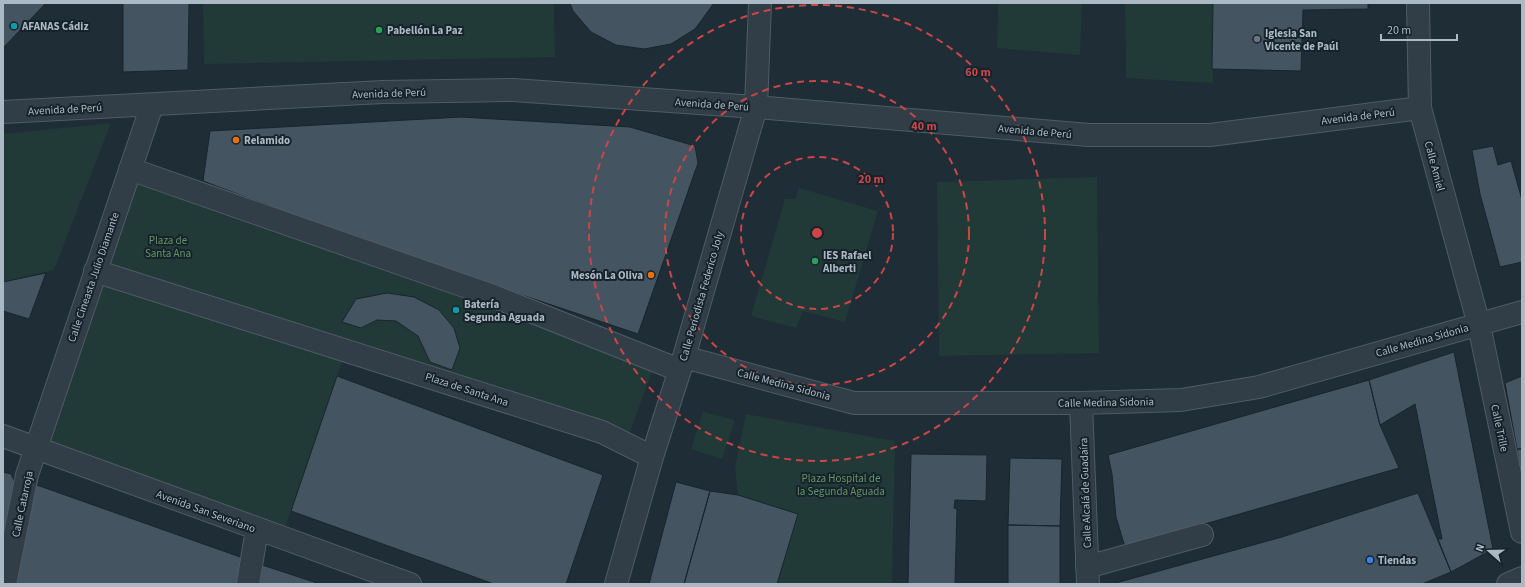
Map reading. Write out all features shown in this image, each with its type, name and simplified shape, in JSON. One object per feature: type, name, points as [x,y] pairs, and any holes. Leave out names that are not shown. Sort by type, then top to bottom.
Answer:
[{"type":"street","name":"Calle Periodista Federico Joly","points":[[616,584],[652,457],[682,363],[756,107],[760,3]]},
{"type":"street","name":"Calle Amiel","points":[[1418,3],[1420,108],[1479,324]]},
{"type":"street","name":"Avenida de Perú","points":[[3,112],[383,92],[513,90],[756,107],[1089,135],[1210,135],[1420,108]]},
{"type":"street","name":"Calle Cineasta Julio Diamante","points":[[35,449],[152,105]]},
{"type":"street","points":[[130,169],[682,363]]},
{"type":"street","name":"Plaza de Santa Ana","points":[[95,271],[602,432],[652,457]]},
{"type":"street","name":"Calle Medina Sidonia","points":[[682,363],[854,403],[1081,403],[1181,400],[1260,386],[1522,312]]},
{"type":"street","name":"Calle Trille","points":[[1479,324],[1522,532]]},
{"type":"street","name":"Calle Alcalá de Guadaíra","points":[[1081,403],[1088,575]]},
{"type":"street","name":"Avenida San Severiano","points":[[3,436],[35,449],[406,583]]},
{"type":"street","name":"Calle Catarroja","points":[[6,584],[27,475],[35,449]]},
{"type":"street","points":[[248,584],[257,529]]},
{"type":"street","points":[[1088,575],[1202,535]]},
{"type":"street","points":[[1508,584],[1522,578]]},
{"type":"green space","name":"Pabellón La Paz","points":[[203,3],[554,3],[555,57],[204,64]]},
{"type":"green space","points":[[998,3],[1082,3],[1080,55],[997,48]]},
{"type":"green space","points":[[1125,3],[1214,3],[1213,83],[1126,78]]},
{"type":"green space","points":[[111,123],[54,270],[3,282],[3,134]]},
{"type":"green space","points":[[1097,177],[1099,353],[939,356],[937,182]]},
{"type":"green space","points":[[136,182],[654,366],[625,446],[344,356],[285,528],[49,442]]},
{"type":"green space","name":"IES Rafael Alberti","points":[[799,188],[878,211],[845,322],[803,311],[796,328],[751,316],[785,199],[795,199]]},
{"type":"green space","points":[[703,412],[735,420],[722,459],[691,449]]},
{"type":"green space","name":"Plaza Hospital de la Segunda Aguada","points":[[746,414],[895,441],[892,584],[777,584],[798,514],[738,495],[735,467]]},
{"type":"building","name":"AFANAS Cádiz","points":[[3,3],[46,3],[3,48]]},
{"type":"building","points":[[123,3],[189,3],[188,70],[123,72]]},
{"type":"building","points":[[570,3],[714,3],[695,29],[671,44],[644,49],[616,45],[591,32],[573,11]]},
{"type":"building","name":"Iglesia San Vicente de Paúl","points":[[1213,3],[1368,3],[1368,9],[1303,10],[1301,71],[1212,69]]},
{"type":"building","points":[[461,117],[630,127],[695,146],[698,163],[638,334],[373,245],[203,181],[210,131]]},
{"type":"building","points":[[1493,146],[1498,165],[1511,161],[1522,200],[1522,262],[1500,267],[1480,194],[1472,150]]},
{"type":"building","points":[[46,273],[29,319],[3,311],[3,282]]},
{"type":"building","points":[[387,293],[414,297],[439,310],[454,328],[460,348],[452,370],[430,362],[418,336],[396,321],[377,320],[361,328],[342,322],[356,299]]},
{"type":"building","points":[[1454,352],[1493,549],[1451,572],[1438,539],[1442,539],[1415,404],[1380,425],[1369,380]]},
{"type":"building","points":[[337,376],[603,475],[566,584],[494,584],[291,511]]},
{"type":"building","points":[[1522,376],[1522,449],[1517,449],[1505,383]]},
{"type":"building","points":[[1369,380],[1380,425],[1399,468],[1125,547],[1116,517],[1112,474],[1108,455]]},
{"type":"building","points":[[1517,449],[1522,449],[1522,485]]},
{"type":"building","points":[[911,454],[987,455],[986,501],[955,500],[954,508],[957,509],[955,584],[908,584]]},
{"type":"building","points":[[1010,458],[1062,459],[1060,526],[1008,525]]},
{"type":"building","points":[[3,472],[11,474],[16,485],[3,540]]},
{"type":"building","points":[[676,482],[710,491],[684,584],[649,584]]},
{"type":"building","points":[[34,484],[243,558],[238,584],[13,584]]},
{"type":"building","points":[[710,491],[738,495],[798,514],[777,584],[684,584]]},
{"type":"building","points":[[1418,493],[1451,572],[1422,584],[1112,584],[1282,537]]},
{"type":"building","points":[[1008,525],[1060,526],[1060,584],[1008,584]]},
{"type":"building","points":[[259,564],[320,584],[255,584]]},
{"type":"place","name":"AFANAS Cádiz","points":[[14,26]]},
{"type":"place","name":"Pabellón La Paz","points":[[379,30]]},
{"type":"place","name":"Iglesia San Vicente de Paúl","points":[[1257,39]]},
{"type":"place","name":"Relamido","points":[[236,140]]},
{"type":"place","name":"IES Rafael Alberti","points":[[815,261]]},
{"type":"place","name":"Mesón La Oliva","points":[[651,275]]},
{"type":"place","name":"Batería Segunda Aguada","points":[[456,310]]},
{"type":"place","name":"Tiendas","points":[[1370,560]]}]
